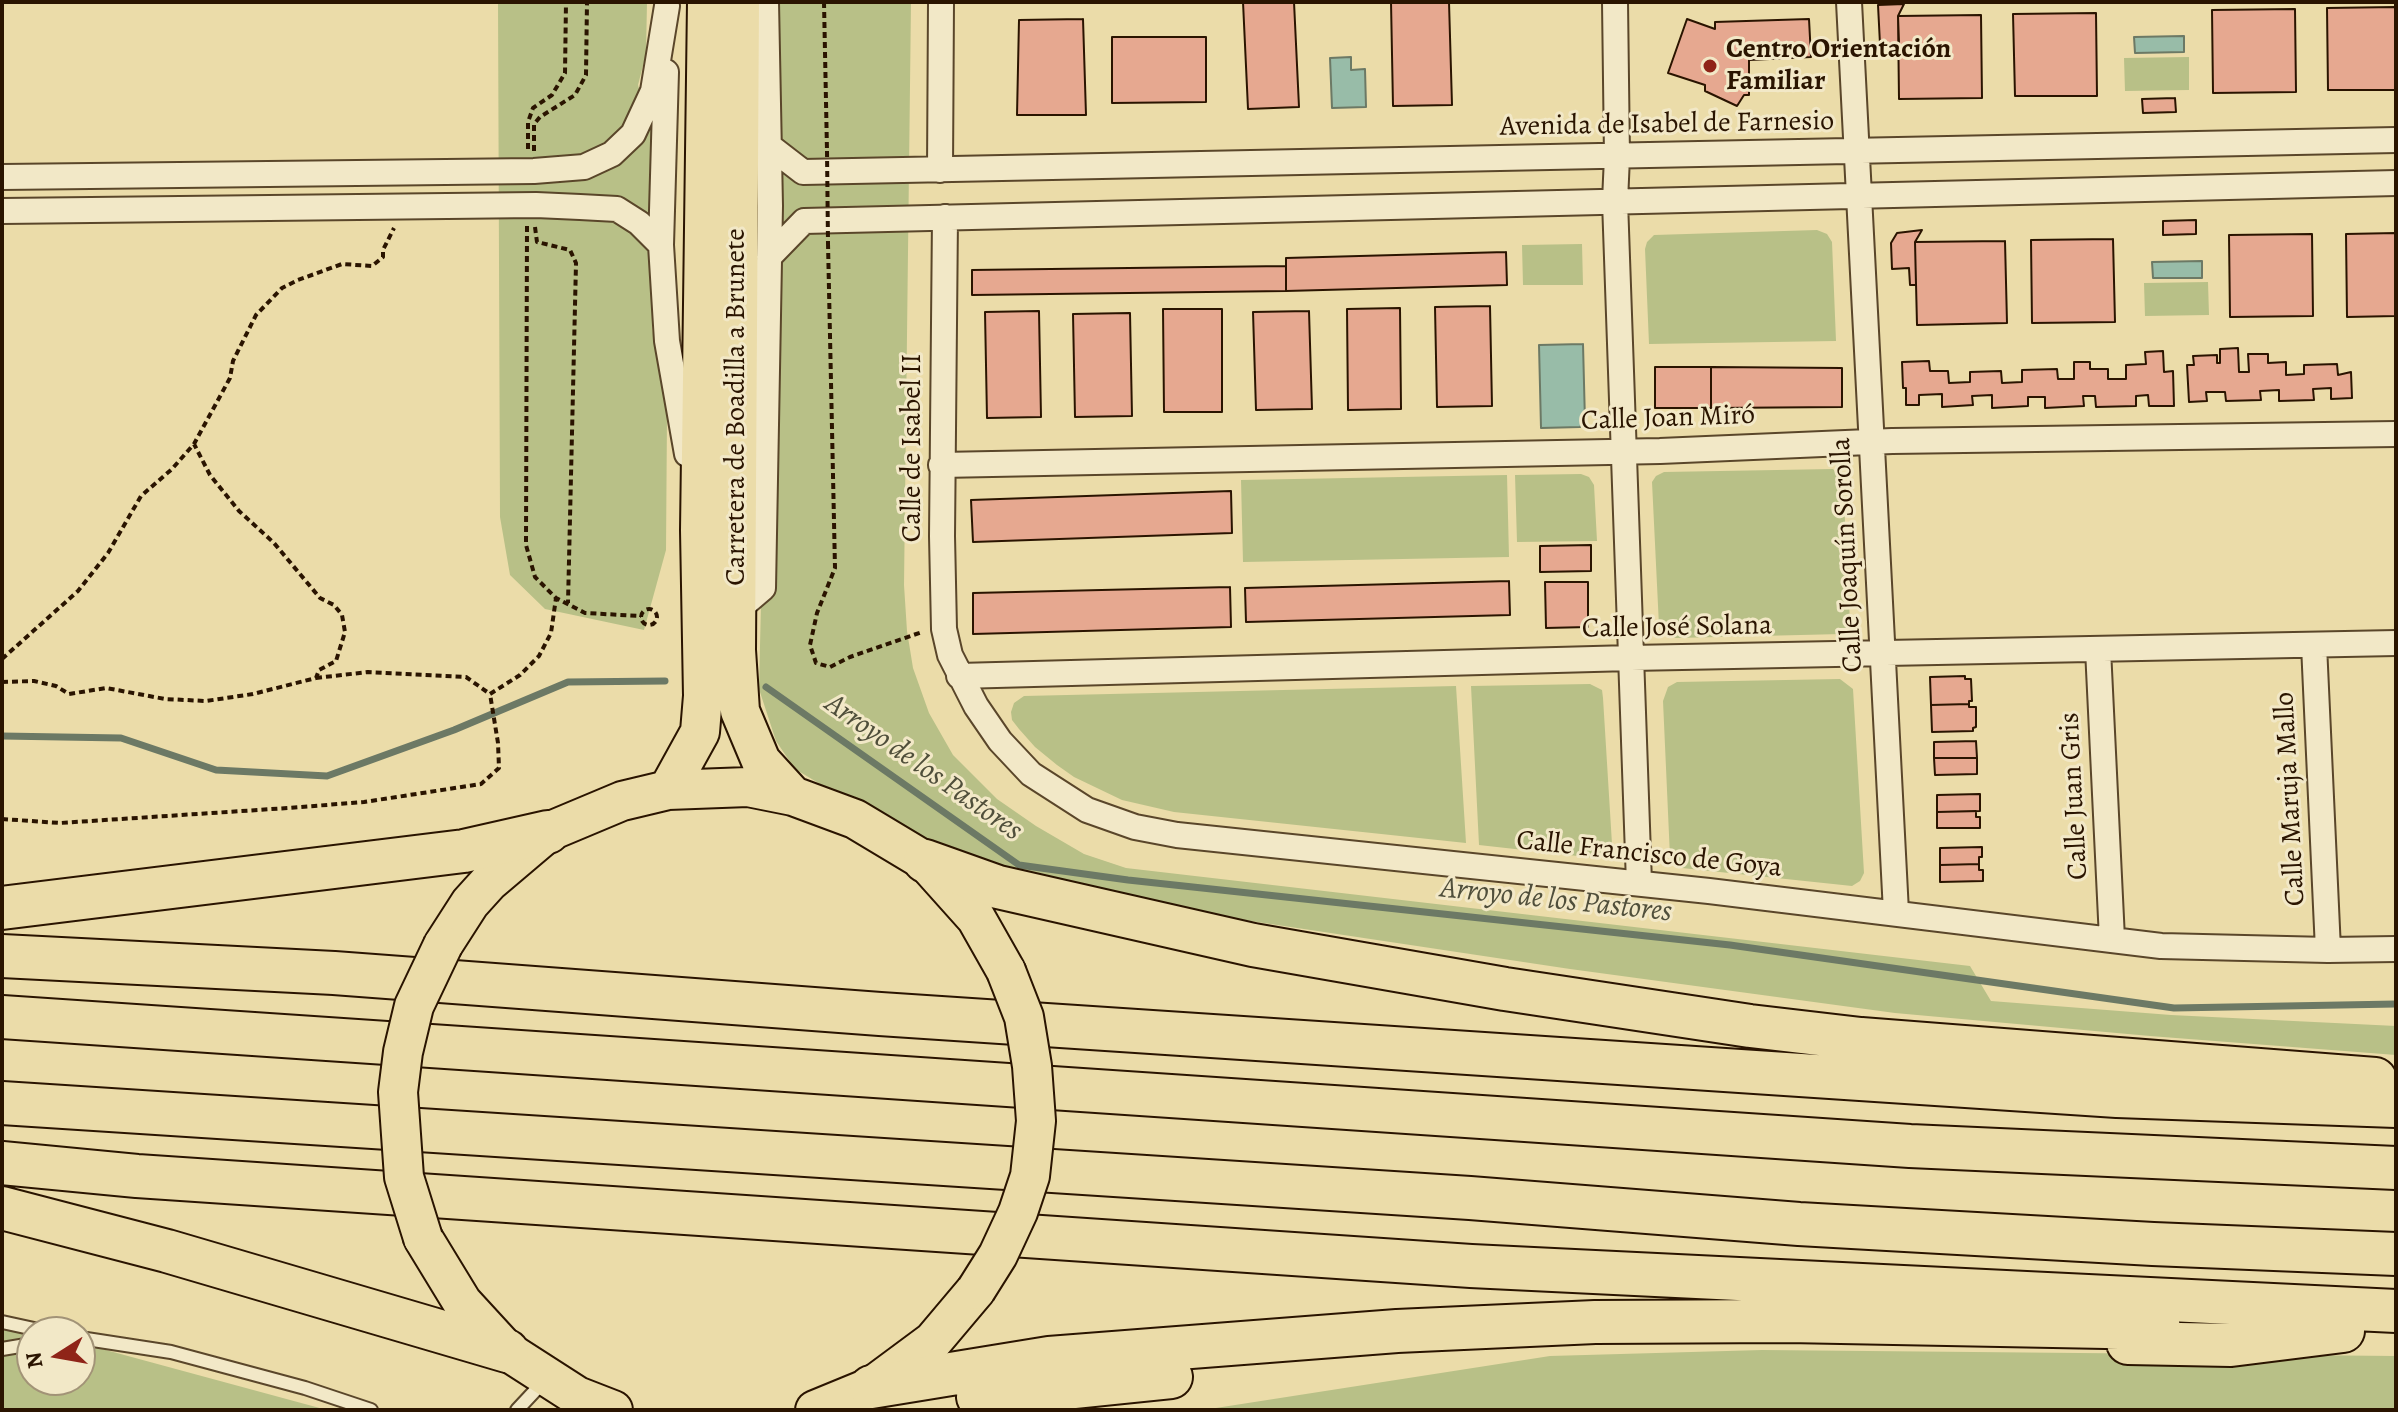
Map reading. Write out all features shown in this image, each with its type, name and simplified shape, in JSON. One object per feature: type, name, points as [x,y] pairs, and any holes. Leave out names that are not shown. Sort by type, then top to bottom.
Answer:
[{"type":"highway","points":[[2,908],[464,851],[548,832]]},
{"type":"highway","points":[[925,861],[998,887],[1253,945],[1505,989],[1735,1024],[1861,1039],[2396,1081]]},
{"type":"highway","points":[[2,956],[350,974],[896,1015],[2117,1096],[2396,1106]]},
{"type":"highway","points":[[2,1017],[1910,1146],[2396,1168]]},
{"type":"highway","points":[[2,1103],[1470,1198],[1799,1224],[2396,1254]]},
{"type":"highway","points":[[2,1163],[137,1176],[1471,1266],[2396,1311]]},
{"type":"highway","points":[[2,1208],[167,1251],[507,1351]]},
{"type":"highway","points":[[886,1399],[1049,1358],[1397,1331],[1595,1322],[1788,1321],[2343,1331],[2396,1329]]},
{"type":"main road","name":"Carretera de Boadilla a Brunete","points":[[668,790],[700,732],[703,696],[700,530],[707,2]]},
{"type":"main road","name":"Carretera de Boadilla a Brunete","points":[[740,2],[736,611],[740,711],[761,761],[793,796]]},
{"type":"main road","points":[[613,1410],[577,1396],[507,1351],[462,1302],[423,1238],[404,1177],[398,1092],[403,1052],[414,1006],[443,945],[470,903],[489,882],[548,832],[622,801],[668,790],[748,787],[793,796],[855,819],[925,861],[976,918],[1006,971],[1024,1017],[1032,1066],[1036,1121],[1030,1176],[998,1255],[976,1290],[886,1399],[815,1410]]},
{"type":"street","points":[[736,611],[763,588],[769,257],[766,2]]},
{"type":"street","points":[[940,170],[941,2]]},
{"type":"street","points":[[1615,2],[1615,201],[1639,883]]},
{"type":"street","name":"Calle Joaquín Sorolla","points":[[1849,2],[1896,912]]},
{"type":"street","points":[[2,177],[584,167],[612,154],[633,134],[653,91],[667,4]]},
{"type":"street","points":[[667,4],[661,245],[667,341],[700,530]]},
{"type":"street","name":"Avenida de Isabel de Farnesio","points":[[768,145],[803,172],[2396,140]]},
{"type":"street","points":[[769,257],[804,221],[2396,183]]},
{"type":"street","points":[[2,211],[532,205],[617,209],[639,223],[661,245]]},
{"type":"street","name":"Calle de Isabel II","points":[[945,217],[941,465],[944,629],[959,676]]},
{"type":"street","name":"Calle Joan Miró","points":[[941,465],[1624,451],[1873,442],[2396,434]]},
{"type":"street","name":"Calle José Solana","points":[[959,676],[1631,658],[2396,643]]},
{"type":"street","name":"Calle Maruja Mallo","points":[[2314,645],[2328,950]]},
{"type":"street","name":"Calle Juan Gris","points":[[2098,649],[2112,939]]},
{"type":"street","name":"Calle Francisco de Goya","points":[[959,676],[1000,741],[1031,774],[1087,810],[1135,827],[1177,835],[1639,883],[2161,946],[2396,949]]},
{"type":"lane","points":[[96,1340],[171,1352],[305,1388],[371,1410]]},
{"type":"lane","points":[[517,1410],[546,1378]]},
{"type":"path","points":[[531,170],[528,122],[533,108],[552,95],[565,73],[566,2]]},
{"type":"path","points":[[531,170],[534,124],[575,95],[586,75],[587,2]]},
{"type":"path","points":[[824,2],[835,568],[817,613],[810,645],[816,663],[830,667],[908,635]]},
{"type":"path","points":[[532,205],[526,545],[535,577],[556,598],[585,613],[641,616]]},
{"type":"path","points":[[532,205],[537,242],[570,250],[576,263],[568,604]]},
{"type":"path","points":[[2,659],[78,591],[113,545],[141,496],[172,469],[194,444],[230,378],[233,361],[256,315],[282,288],[331,266],[372,266],[383,257],[389,239]]},
{"type":"path","points":[[194,444],[210,475],[239,511],[274,543],[320,598],[334,605],[342,615],[345,632],[336,661],[319,670],[316,678]]},
{"type":"path","points":[[490,694],[520,675],[539,656],[551,633],[556,598]]},
{"type":"path","points":[[2,682],[34,681],[56,686],[69,694],[106,688],[165,699],[206,701],[253,694],[316,678],[368,672],[466,677],[490,694],[499,768],[481,784],[364,802],[60,823],[2,819]]},
{"type":"green space","points":[[498,2],[647,2],[646,54],[638,85],[652,134],[652,328],[667,416],[666,550],[644,630],[545,609],[510,575],[500,517]]},
{"type":"green space","points":[[770,2],[911,2],[904,585],[907,631],[913,668],[929,713],[953,755],[997,799],[1036,826],[1084,854],[1126,868],[1970,966],[1991,1001],[2171,1015],[2396,1026],[2396,1055],[1895,1013],[1570,969],[1244,920],[1014,870],[960,855],[872,815],[795,769],[776,741],[759,689],[769,257]]},
{"type":"green space","points":[[2189,57],[2189,90],[2125,91],[2124,58]]},
{"type":"green space","points":[[1817,230],[1827,234],[1832,242],[1836,341],[1649,344],[1645,249],[1654,235]]},
{"type":"green space","points":[[1582,244],[1583,285],[1523,285],[1522,245]]},
{"type":"green space","points":[[2208,282],[2209,315],[2145,316],[2144,283]]},
{"type":"green space","points":[[1833,469],[1843,481],[1848,629],[1842,634],[1676,638],[1667,635],[1659,626],[1652,482],[1656,476],[1664,472]]},
{"type":"green space","points":[[1581,474],[1589,477],[1594,485],[1597,541],[1517,542],[1515,475]]},
{"type":"green space","points":[[1507,475],[1509,557],[1243,562],[1241,480]]},
{"type":"green space","points":[[1840,679],[1853,689],[1864,873],[1860,881],[1852,886],[1682,868],[1675,864],[1670,857],[1663,701],[1668,687],[1677,682]]},
{"type":"green space","points":[[1590,684],[1602,690],[1603,698],[1612,844],[1607,853],[1596,858],[1479,845],[1471,686]]},
{"type":"green space","points":[[1456,686],[1466,843],[1174,812],[1122,800],[1074,777],[1057,765],[1019,729],[1012,720],[1011,712],[1014,703],[1024,696]]},
{"type":"green space","points":[[2,1322],[16,1327],[16,1396],[96,1396],[96,1347],[327,1410],[2,1410]]},
{"type":"green space","points":[[1762,1350],[2396,1356],[2396,1410],[1203,1410],[1550,1356]]},
{"type":"shaded area","points":[[2184,36],[2184,52],[2135,53],[2134,37]]},
{"type":"shaded area","points":[[1351,57],[1351,70],[1365,69],[1366,107],[1332,108],[1330,58]]},
{"type":"shaded area","points":[[2202,261],[2202,278],[2153,278],[2152,262]]},
{"type":"shaded area","points":[[1583,344],[1585,422],[1580,427],[1541,428],[1539,345]]},
{"type":"building","points":[[1243,2],[1294,2],[1299,107],[1248,109]]},
{"type":"building","points":[[1391,2],[1449,2],[1452,105],[1393,106]]},
{"type":"building","points":[[1904,4],[1898,16],[1899,43],[1880,44],[1878,5]]},
{"type":"building","points":[[2396,7],[2396,90],[2328,90],[2327,8]]},
{"type":"building","points":[[2295,9],[2296,92],[2213,93],[2212,10]]},
{"type":"building","points":[[2096,13],[2097,96],[2015,96],[2013,14]]},
{"type":"building","points":[[1981,15],[1982,98],[1899,99],[1898,16]]},
{"type":"building","points":[[1083,19],[1086,115],[1017,115],[1019,20]]},
{"type":"building","name":"Centro Orientación Familiar","points":[[1687,19],[1715,29],[1715,22],[1809,19],[1811,57],[1749,60],[1749,95],[1744,95],[1737,106],[1705,91],[1705,85],[1668,73]]},
{"type":"building","points":[[1112,37],[1206,37],[1206,102],[1112,103]]},
{"type":"building","points":[[2175,98],[2176,112],[2143,113],[2142,99]]},
{"type":"building","points":[[2196,220],[2196,234],[2163,235],[2163,221]]},
{"type":"building","points":[[1922,230],[1915,242],[1916,285],[1910,285],[1909,268],[1892,269],[1891,243],[1897,233]]},
{"type":"building","points":[[2396,233],[2396,316],[2347,317],[2346,234]]},
{"type":"building","points":[[2312,234],[2313,316],[2230,317],[2229,235]]},
{"type":"building","points":[[2113,239],[2115,322],[2032,323],[2031,240]]},
{"type":"building","points":[[2005,241],[2007,323],[1917,325],[1915,242]]},
{"type":"building","points":[[1506,252],[1507,285],[1286,291],[1286,258]]},
{"type":"building","points":[[1286,266],[1286,291],[972,295],[972,270]]},
{"type":"building","points":[[1490,306],[1492,406],[1437,407],[1435,307]]},
{"type":"building","points":[[1400,308],[1401,409],[1348,410],[1347,309]]},
{"type":"building","points":[[1163,309],[1222,309],[1222,412],[1164,412]]},
{"type":"building","points":[[1039,311],[1041,417],[987,418],[985,312]]},
{"type":"building","points":[[1309,311],[1312,409],[1256,410],[1253,312]]},
{"type":"building","points":[[1130,313],[1132,416],[1075,417],[1073,314]]},
{"type":"building","points":[[2238,348],[2239,372],[2249,372],[2248,354],[2268,354],[2268,363],[2286,362],[2286,375],[2304,374],[2304,365],[2337,364],[2338,375],[2351,372],[2352,398],[2331,399],[2331,388],[2313,389],[2314,400],[2279,401],[2279,390],[2260,391],[2261,400],[2226,401],[2225,392],[2206,392],[2207,401],[2189,402],[2187,365],[2194,365],[2193,356],[2217,355],[2217,363],[2220,363],[2220,349]]},
{"type":"building","points":[[2163,351],[2164,372],[2173,371],[2174,406],[2149,406],[2148,395],[2136,396],[2136,406],[2096,407],[2095,396],[2083,396],[2084,406],[2045,408],[2045,397],[2028,397],[2028,406],[1992,408],[1992,395],[1972,396],[1973,405],[1942,407],[1942,394],[1919,395],[1919,405],[1906,405],[1906,388],[1903,388],[1902,362],[1929,361],[1930,371],[1948,371],[1949,383],[1970,382],[1970,372],[2001,371],[2002,383],[2022,382],[2022,370],[2057,369],[2058,379],[2074,379],[2074,362],[2090,362],[2090,369],[2108,369],[2108,379],[2126,379],[2126,365],[2146,364],[2145,352]]},
{"type":"building","points":[[1655,367],[1711,367],[1711,408],[1655,408]]},
{"type":"building","points":[[1711,367],[1842,368],[1842,407],[1711,408]]},
{"type":"building","points":[[1231,491],[1232,533],[973,542],[971,500]]},
{"type":"building","points":[[1591,545],[1591,571],[1540,572],[1540,546]]},
{"type":"building","points":[[1509,581],[1510,615],[1246,622],[1245,588]]},
{"type":"building","points":[[1545,582],[1588,582],[1588,627],[1546,628]]},
{"type":"building","points":[[1230,587],[1231,627],[973,634],[973,593]]},
{"type":"building","points":[[1965,676],[1965,679],[1971,679],[1972,701],[1969,704],[1931,705],[1930,677]]},
{"type":"building","points":[[1969,704],[1969,707],[1976,707],[1976,727],[1973,731],[1932,732],[1931,705]]},
{"type":"building","points":[[1976,741],[1977,758],[1934,758],[1934,742]]},
{"type":"building","points":[[1934,758],[1977,758],[1977,774],[1935,775]]},
{"type":"building","points":[[1980,794],[1980,811],[1937,812],[1937,795]]},
{"type":"building","points":[[1976,811],[1976,817],[1980,817],[1980,828],[1937,828],[1937,812]]},
{"type":"building","points":[[1982,847],[1979,864],[1940,865],[1940,848]]},
{"type":"building","points":[[1979,864],[1979,870],[1983,870],[1983,881],[1940,882],[1940,865]]},
{"type":"waterway","name":"Arroyo de los Pastores","points":[[2,736],[121,738],[216,770],[327,776],[454,730],[568,682],[665,681]]},
{"type":"waterway","name":"Arroyo de los Pastores","points":[[766,687],[1019,865],[1128,880],[1730,945],[2174,1008],[2396,1004]]},
{"type":"place","name":"Centro Orientación Familiar","points":[[1710,66]]}]
